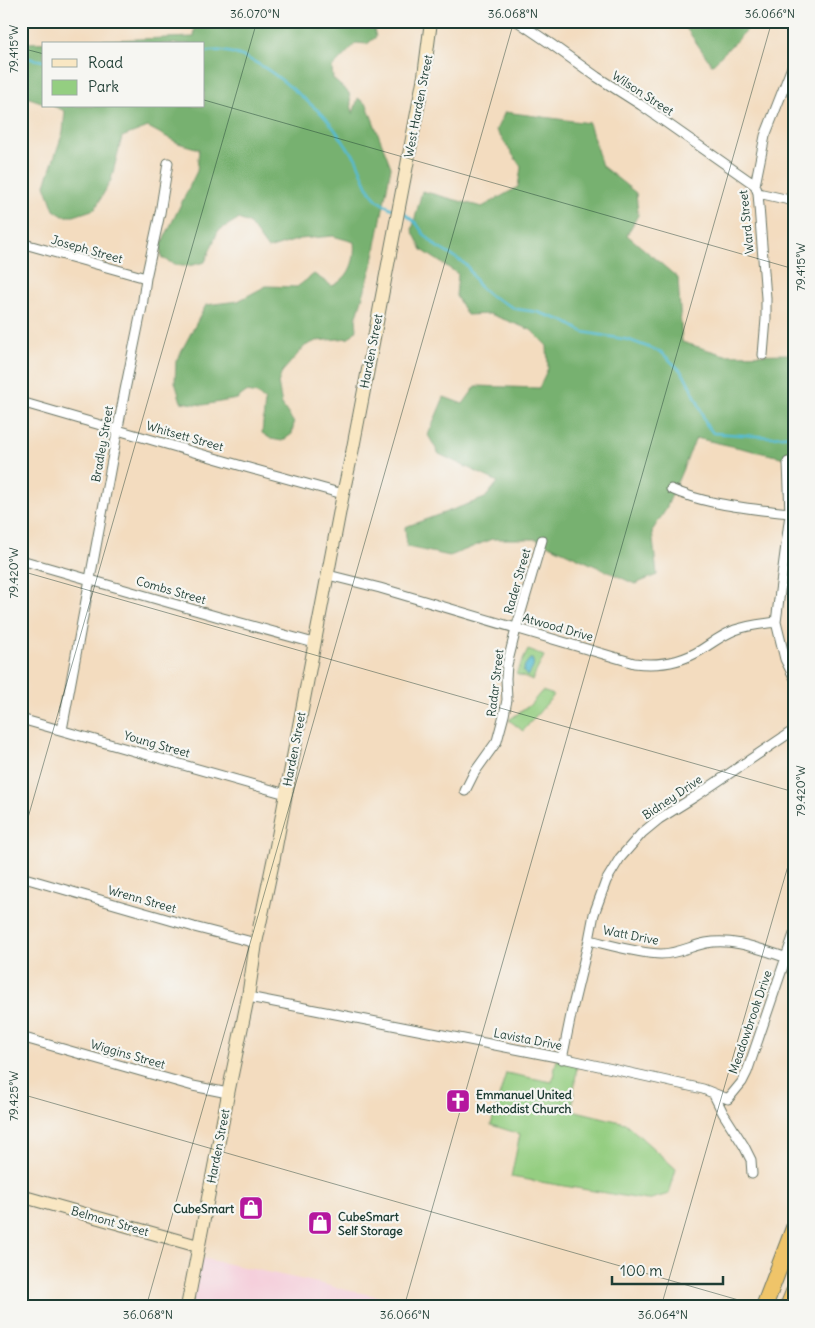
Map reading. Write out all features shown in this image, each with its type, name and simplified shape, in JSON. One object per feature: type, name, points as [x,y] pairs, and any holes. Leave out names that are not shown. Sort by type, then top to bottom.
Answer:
[{"type":"highway","points":[[764,1307],[794,1228]]},
{"type":"highway","points":[[788,1307],[794,1292]]},
{"type":"main road","name":"West Harden Street","points":[[401,190],[424,76],[431,21]]},
{"type":"main road","name":"Harden Street","points":[[187,1307],[248,997],[256,943],[352,453],[401,190]]},
{"type":"main road","name":"Belmont Street","points":[[21,1196],[198,1246]]},
{"type":"street","name":"Wilson Street","points":[[518,21],[597,77],[641,105],[756,189],[794,201]]},
{"type":"street","name":"Ward Street","points":[[763,355],[766,298],[756,189],[765,136],[794,62]]},
{"type":"street","name":"Bradley Street","points":[[62,730],[168,163]]},
{"type":"street","name":"Joseph Street","points":[[21,243],[146,278]]},
{"type":"street","name":"Whitsett Street","points":[[21,402],[343,494]]},
{"type":"street","points":[[788,462],[792,514],[776,622],[785,660],[794,677]]},
{"type":"street","points":[[671,488],[694,498],[710,502],[740,508],[792,514]]},
{"type":"street","name":"Rader Street","points":[[516,628],[542,540]]},
{"type":"street","name":"Combs Street","points":[[21,560],[314,642]]},
{"type":"street","name":"Atwood Drive","points":[[328,575],[380,588],[646,665],[678,661],[744,626],[776,622]]},
{"type":"street","name":"Radar Street","points":[[465,791],[474,774],[497,741],[507,700],[507,665],[516,628]]},
{"type":"street","name":"Young Street","points":[[21,719],[286,794]]},
{"type":"street","name":"Bidney Drive","points":[[562,1058],[594,914],[606,881],[620,858],[642,833],[659,819],[794,730]]},
{"type":"street","name":"Wrenn Street","points":[[21,877],[256,943]]},
{"type":"street","name":"Meadowbrook Drive","points":[[713,1093],[728,1099],[742,1082],[794,934]]},
{"type":"street","name":"Watt Drive","points":[[589,940],[662,954],[673,953],[705,944],[740,943],[785,957]]},
{"type":"street","name":"Lavista Drive","points":[[248,997],[562,1058],[703,1089],[713,1093]]},
{"type":"street","name":"Wiggins Street","points":[[21,1037],[193,1086],[228,1093]]},
{"type":"street","points":[[713,1093],[722,1113],[751,1160],[752,1174]]},
{"type":"shaded area","points":[[201,1258],[337,1288],[430,1307],[192,1307]]},
{"type":"green space","points":[[196,21],[372,21],[376,37],[367,44],[356,43],[332,68],[333,79],[349,93],[353,114],[358,98],[367,105],[391,167],[372,266],[356,319],[357,330],[349,338],[316,341],[305,346],[282,372],[278,383],[282,405],[294,423],[292,434],[282,441],[271,439],[262,433],[265,401],[257,394],[246,392],[237,399],[203,405],[181,402],[175,382],[176,361],[206,305],[238,301],[266,286],[297,287],[314,274],[332,286],[343,278],[353,262],[354,242],[333,236],[300,239],[268,249],[249,223],[238,219],[218,231],[205,262],[183,266],[162,258],[160,247],[197,171],[199,149],[178,143],[148,127],[122,137],[111,180],[95,209],[74,216],[63,216],[54,210],[45,185],[63,132],[65,111],[58,108],[205,108],[205,42],[55,42],[194,37]]},
{"type":"green space","points":[[676,21],[756,21],[712,65],[686,28]]},
{"type":"green space","points":[[42,42],[42,102],[21,95],[21,58],[27,43]]},
{"type":"green space","points":[[505,112],[589,123],[602,166],[636,193],[638,215],[627,235],[678,278],[682,342],[725,355],[794,354],[794,460],[696,438],[665,511],[652,531],[657,575],[635,584],[536,539],[492,539],[450,556],[407,547],[405,527],[485,498],[498,482],[439,454],[428,435],[444,397],[463,404],[476,386],[539,388],[548,368],[547,346],[531,330],[490,314],[467,315],[456,296],[458,274],[422,250],[412,230],[422,191],[482,207],[518,187],[521,167],[496,130]]},
{"type":"green space","points":[[528,650],[544,656],[532,680],[516,674]]},
{"type":"green space","points":[[542,691],[554,695],[523,731],[509,720],[530,705]]},
{"type":"green space","points":[[557,1059],[577,1064],[572,1110],[625,1123],[676,1169],[669,1194],[647,1200],[511,1177],[520,1134],[491,1125],[506,1073],[552,1082]]},
{"type":"water","points":[[530,659],[532,659],[533,666],[527,676],[523,671]]},
{"type":"waterway","points":[[772,21],[793,41]]},
{"type":"waterway","points":[[205,52],[221,51],[237,54],[250,60],[275,75],[321,113],[355,157],[365,182],[373,195],[386,206],[396,210]]},
{"type":"waterway","points":[[21,57],[42,61]]},
{"type":"waterway","points":[[403,212],[417,224],[437,247],[467,266],[478,285],[489,295],[516,309],[537,312],[564,321],[583,332],[629,340],[661,352],[686,378],[706,424],[713,433],[771,437],[794,435]]},
{"type":"place","name":"Emmanuel United Methodist Church","points":[[458,1101]]},
{"type":"place","name":"CubeSmart","points":[[251,1208]]},
{"type":"place","name":"CubeSmart Self Storage","points":[[320,1223]]}]
